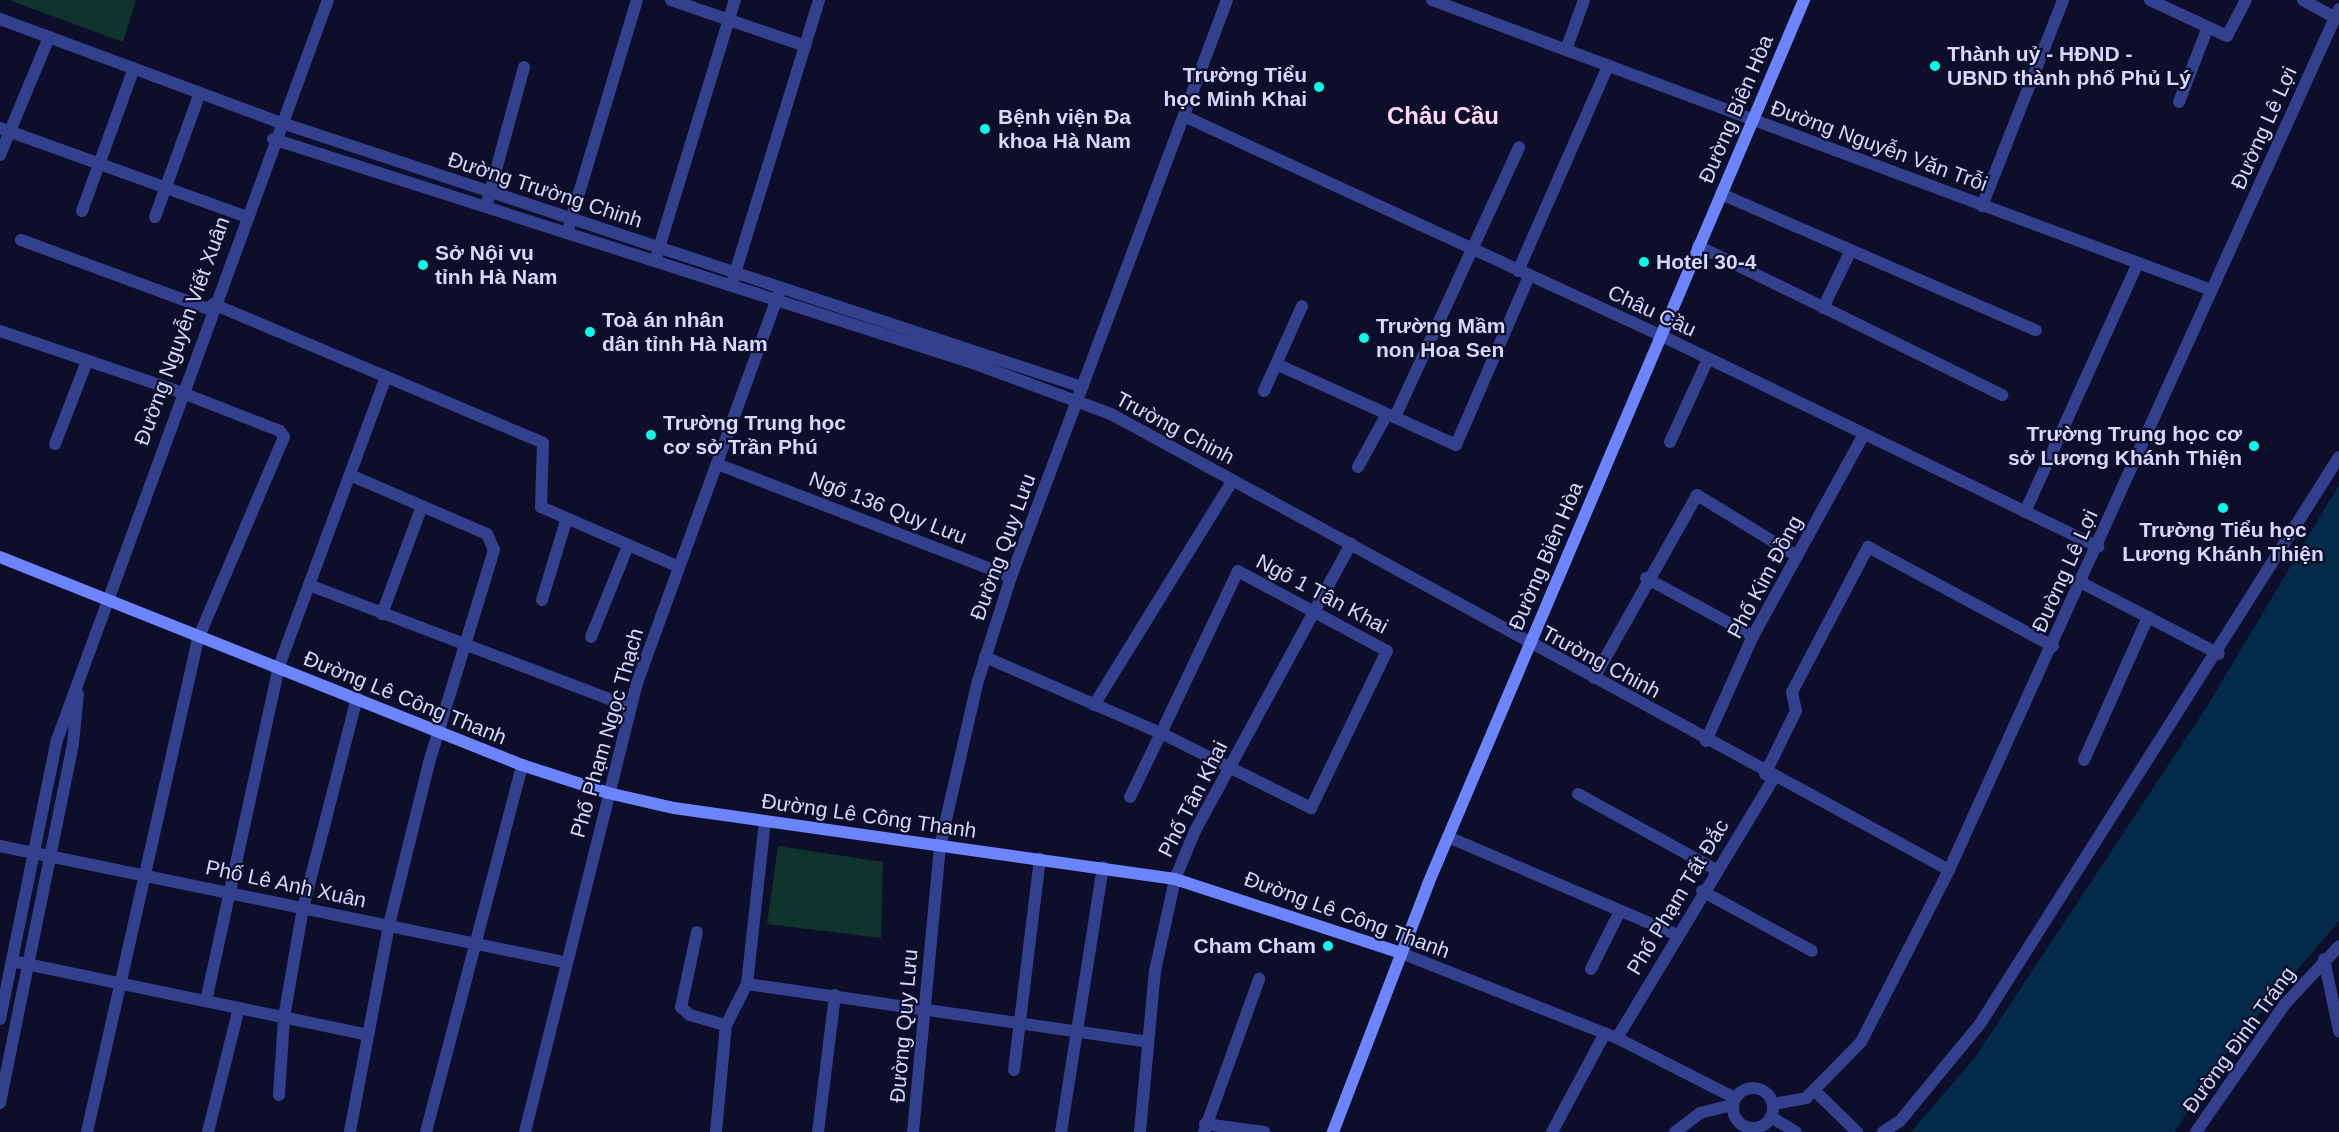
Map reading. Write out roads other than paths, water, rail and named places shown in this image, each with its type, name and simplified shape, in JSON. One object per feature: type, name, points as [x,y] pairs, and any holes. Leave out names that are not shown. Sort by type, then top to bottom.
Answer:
[{"type":"main road","name":"Đường Biên Hòa","points":[[1333,1132],[1448,837],[1804,0]]},
{"type":"main road","name":"Đường Lê Công Thanh","points":[[0,557],[104,602],[357,698],[439,733],[522,765],[608,793],[765,822],[1103,867],[1175,879],[1401,953]]},
{"type":"street","name":"Đường Nguyễn Viết Xuân","points":[[0,1019],[57,740],[180,392],[279,122],[328,0]]},
{"type":"street","points":[[567,233],[637,0]]},
{"type":"street","points":[[671,0],[805,46]]},
{"type":"street","points":[[655,261],[735,0]]},
{"type":"street","points":[[732,279],[819,0]]},
{"type":"street","name":"Đường Quy Lưu","points":[[913,1132],[940,846],[985,657],[1011,576],[1186,117],[1227,0]]},
{"type":"street","points":[[1566,50],[1584,0]]},
{"type":"street","points":[[1982,206],[2063,0]]},
{"type":"street","points":[[2150,0],[2227,36],[2246,0]]},
{"type":"street","points":[[2303,0],[2336,13]]},
{"type":"street","name":"Đường Nguyễn Văn Trỗi","points":[[1441,2],[1753,121],[2211,290]]},
{"type":"street","name":"Đường Lê Lợi","points":[[1772,1111],[1815,1091],[1861,1042],[1949,870],[2053,646],[2336,13]]},
{"type":"street","name":"Đường Trường Chinh","points":[[0,19],[279,122],[660,249],[776,300],[880,333],[1019,366],[1082,387]]},
{"type":"street","points":[[2179,102],[2208,27]]},
{"type":"street","points":[[0,155],[5,130],[49,37]]},
{"type":"street","points":[[1276,364],[1456,445],[1608,66]]},
{"type":"street","points":[[486,207],[524,67]]},
{"type":"street","points":[[82,211],[134,68]]},
{"type":"street","points":[[155,217],[200,93]]},
{"type":"street","name":"Châu Cầu","points":[[1186,117],[1660,335],[2098,547]]},
{"type":"street","points":[[5,130],[245,216]]},
{"type":"street","name":"Đường Trường Chinh","points":[[273,139],[655,261],[782,288],[885,320],[1015,379],[1077,401]]},
{"type":"street","points":[[1358,467],[1391,415],[1519,147]]},
{"type":"street","points":[[382,174],[388,158]]},
{"type":"street","points":[[1721,194],[2036,330]]},
{"type":"street","points":[[21,240],[212,307],[543,443],[541,507],[566,521],[679,567]]},
{"type":"street","points":[[1698,246],[2002,395]]},
{"type":"street","points":[[1823,308],[1851,250]]},
{"type":"street","points":[[2025,512],[2138,263]]},
{"type":"street","name":"Phố Phạm Ngọc Thạch","points":[[525,1132],[564,962],[631,707],[679,567],[782,288]]},
{"type":"street","points":[[1264,391],[1302,306]]},
{"type":"street","points":[[880,333],[885,320]]},
{"type":"street","points":[[0,331],[180,392],[280,430],[284,437],[198,639],[142,875],[87,1132]]},
{"type":"street","points":[[1670,442],[1708,359]]},
{"type":"street","points":[[55,444],[87,361]]},
{"type":"street","points":[[1015,379],[1019,366]]},
{"type":"street","points":[[206,1001],[278,669],[386,377]]},
{"type":"street","name":"Trường Chinh","points":[[1077,401],[1150,433],[1529,645],[1949,870]]},
{"type":"street","name":"Phố Kim Đồng","points":[[1706,741],[1754,636],[1864,434]]},
{"type":"street","points":[[1883,1132],[1900,1120],[1980,1024],[2219,654],[2339,457]]},
{"type":"street","name":"Ngõ 136 Quy Lưu","points":[[717,464],[1011,576]]},
{"type":"street","points":[[350,475],[488,534],[494,550],[439,733],[389,925],[365,1034],[350,1132]]},
{"type":"street","points":[[1094,705],[1233,480]]},
{"type":"street","points":[[1594,678],[1646,578],[1697,495],[1797,556]]},
{"type":"street","points":[[382,614],[422,506]]},
{"type":"street","points":[[542,600],[566,521]]},
{"type":"street","name":"Phố Tân Khai","points":[[1140,1132],[1155,971],[1175,879],[1230,766],[1317,613],[1351,544]]},
{"type":"street","points":[[591,637],[628,546]]},
{"type":"street","name":"Phố Phạm Tất Đắc","points":[[1552,1132],[1716,870],[1770,776],[1796,711],[1792,692],[1868,547],[2053,646]]},
{"type":"street","name":"Ngõ 1 Tân Khai","points":[[1161,734],[1238,571],[1387,651],[1311,808],[1230,766]]},
{"type":"street","points":[[1646,578],[1754,636]]},
{"type":"street","points":[[2082,583],[2219,654]]},
{"type":"street","points":[[309,585],[631,707]]},
{"type":"street","points":[[2084,760],[2148,617]]},
{"type":"street","points":[[985,657],[1230,766]]},
{"type":"street","name":"Đường Nguyễn Viết Xuân","points":[[0,1103],[5,1049],[28,965],[74,743],[79,678]]},
{"type":"street","points":[[279,1095],[284,1017],[303,908],[357,698]]},
{"type":"street","points":[[1130,797],[1161,734]]},
{"type":"street","points":[[426,1132],[478,944],[522,765]]},
{"type":"street","points":[[1578,794],[1716,870]]},
{"type":"street","points":[[716,1132],[726,1025],[747,984],[765,822]]},
{"type":"street","points":[[1448,837],[1675,934]]},
{"type":"street","name":"Phố Lê Anh Xuân","points":[[0,846],[564,962]]},
{"type":"street","points":[[1014,1070],[1040,859]]},
{"type":"street","points":[[1060,1132],[1103,867]]},
{"type":"street","points":[[1702,891],[1812,951]]},
{"type":"street","points":[[1591,969],[1620,911]]},
{"type":"street","points":[[697,932],[681,1007],[690,1015],[726,1025]]},
{"type":"street","name":"Đường Đinh Tráng","points":[[2196,1132],[2285,1004],[2339,946]]},
{"type":"street","name":"Đường Lê Công Thanh","points":[[1401,953],[1611,1035],[1734,1102]]},
{"type":"street","points":[[2325,959],[2339,1031]]},
{"type":"street","points":[[12,961],[365,1034]]},
{"type":"street","points":[[1259,979],[1205,1128],[1264,1132]]},
{"type":"street","points":[[747,984],[925,1007],[1148,1042]]},
{"type":"street","points":[[818,1132],[835,995]]},
{"type":"street","points":[[208,1132],[239,1008]]},
{"type":"street","points":[[1675,1132],[1700,1113],[1734,1102],[1756,1087],[1772,1111],[1796,1132]]},
{"type":"street","points":[[1815,1091],[1857,1132]]},
{"type":"street","points":[[1734,1102],[1736,1119],[1747,1127],[1761,1126],[1772,1111]]},
{"type":"water","points":[[2339,485],[2339,921],[2216,1065],[2175,1132],[1911,1132],[1976,1056],[2206,708]]},
{"type":"place","name":"Thành uỷ - HĐND - UBND thành phố Phủ Lý","points":[[1935,66]]},
{"type":"place","name":"Trường Tiểu học Minh Khai","points":[[1319,87]]},
{"type":"place","name":"Bệnh viện Đa khoa Hà Nam","points":[[985,129]]},
{"type":"place","name":"Hotel 30-4","points":[[1644,262]]},
{"type":"place","name":"Sở Nội vụ tỉnh Hà Nam","points":[[423,265]]},
{"type":"place","name":"Toà án nhân dân tỉnh Hà Nam","points":[[590,332]]},
{"type":"place","name":"Trường Mầm non Hoa Sen","points":[[1364,338]]},
{"type":"place","name":"Trường Trung học cơ sở Trần Phú","points":[[651,435]]},
{"type":"place","name":"Trường Trung học cơ sở Lương Khánh Thiện","points":[[2254,446]]},
{"type":"place","name":"Trường Tiểu học Lương Khánh Thiện","points":[[2223,508]]},
{"type":"place","name":"Cham Cham","points":[[1328,946]]},
{"type":"district","name":"Châu Cầu","points":[[1443,116]]}]
